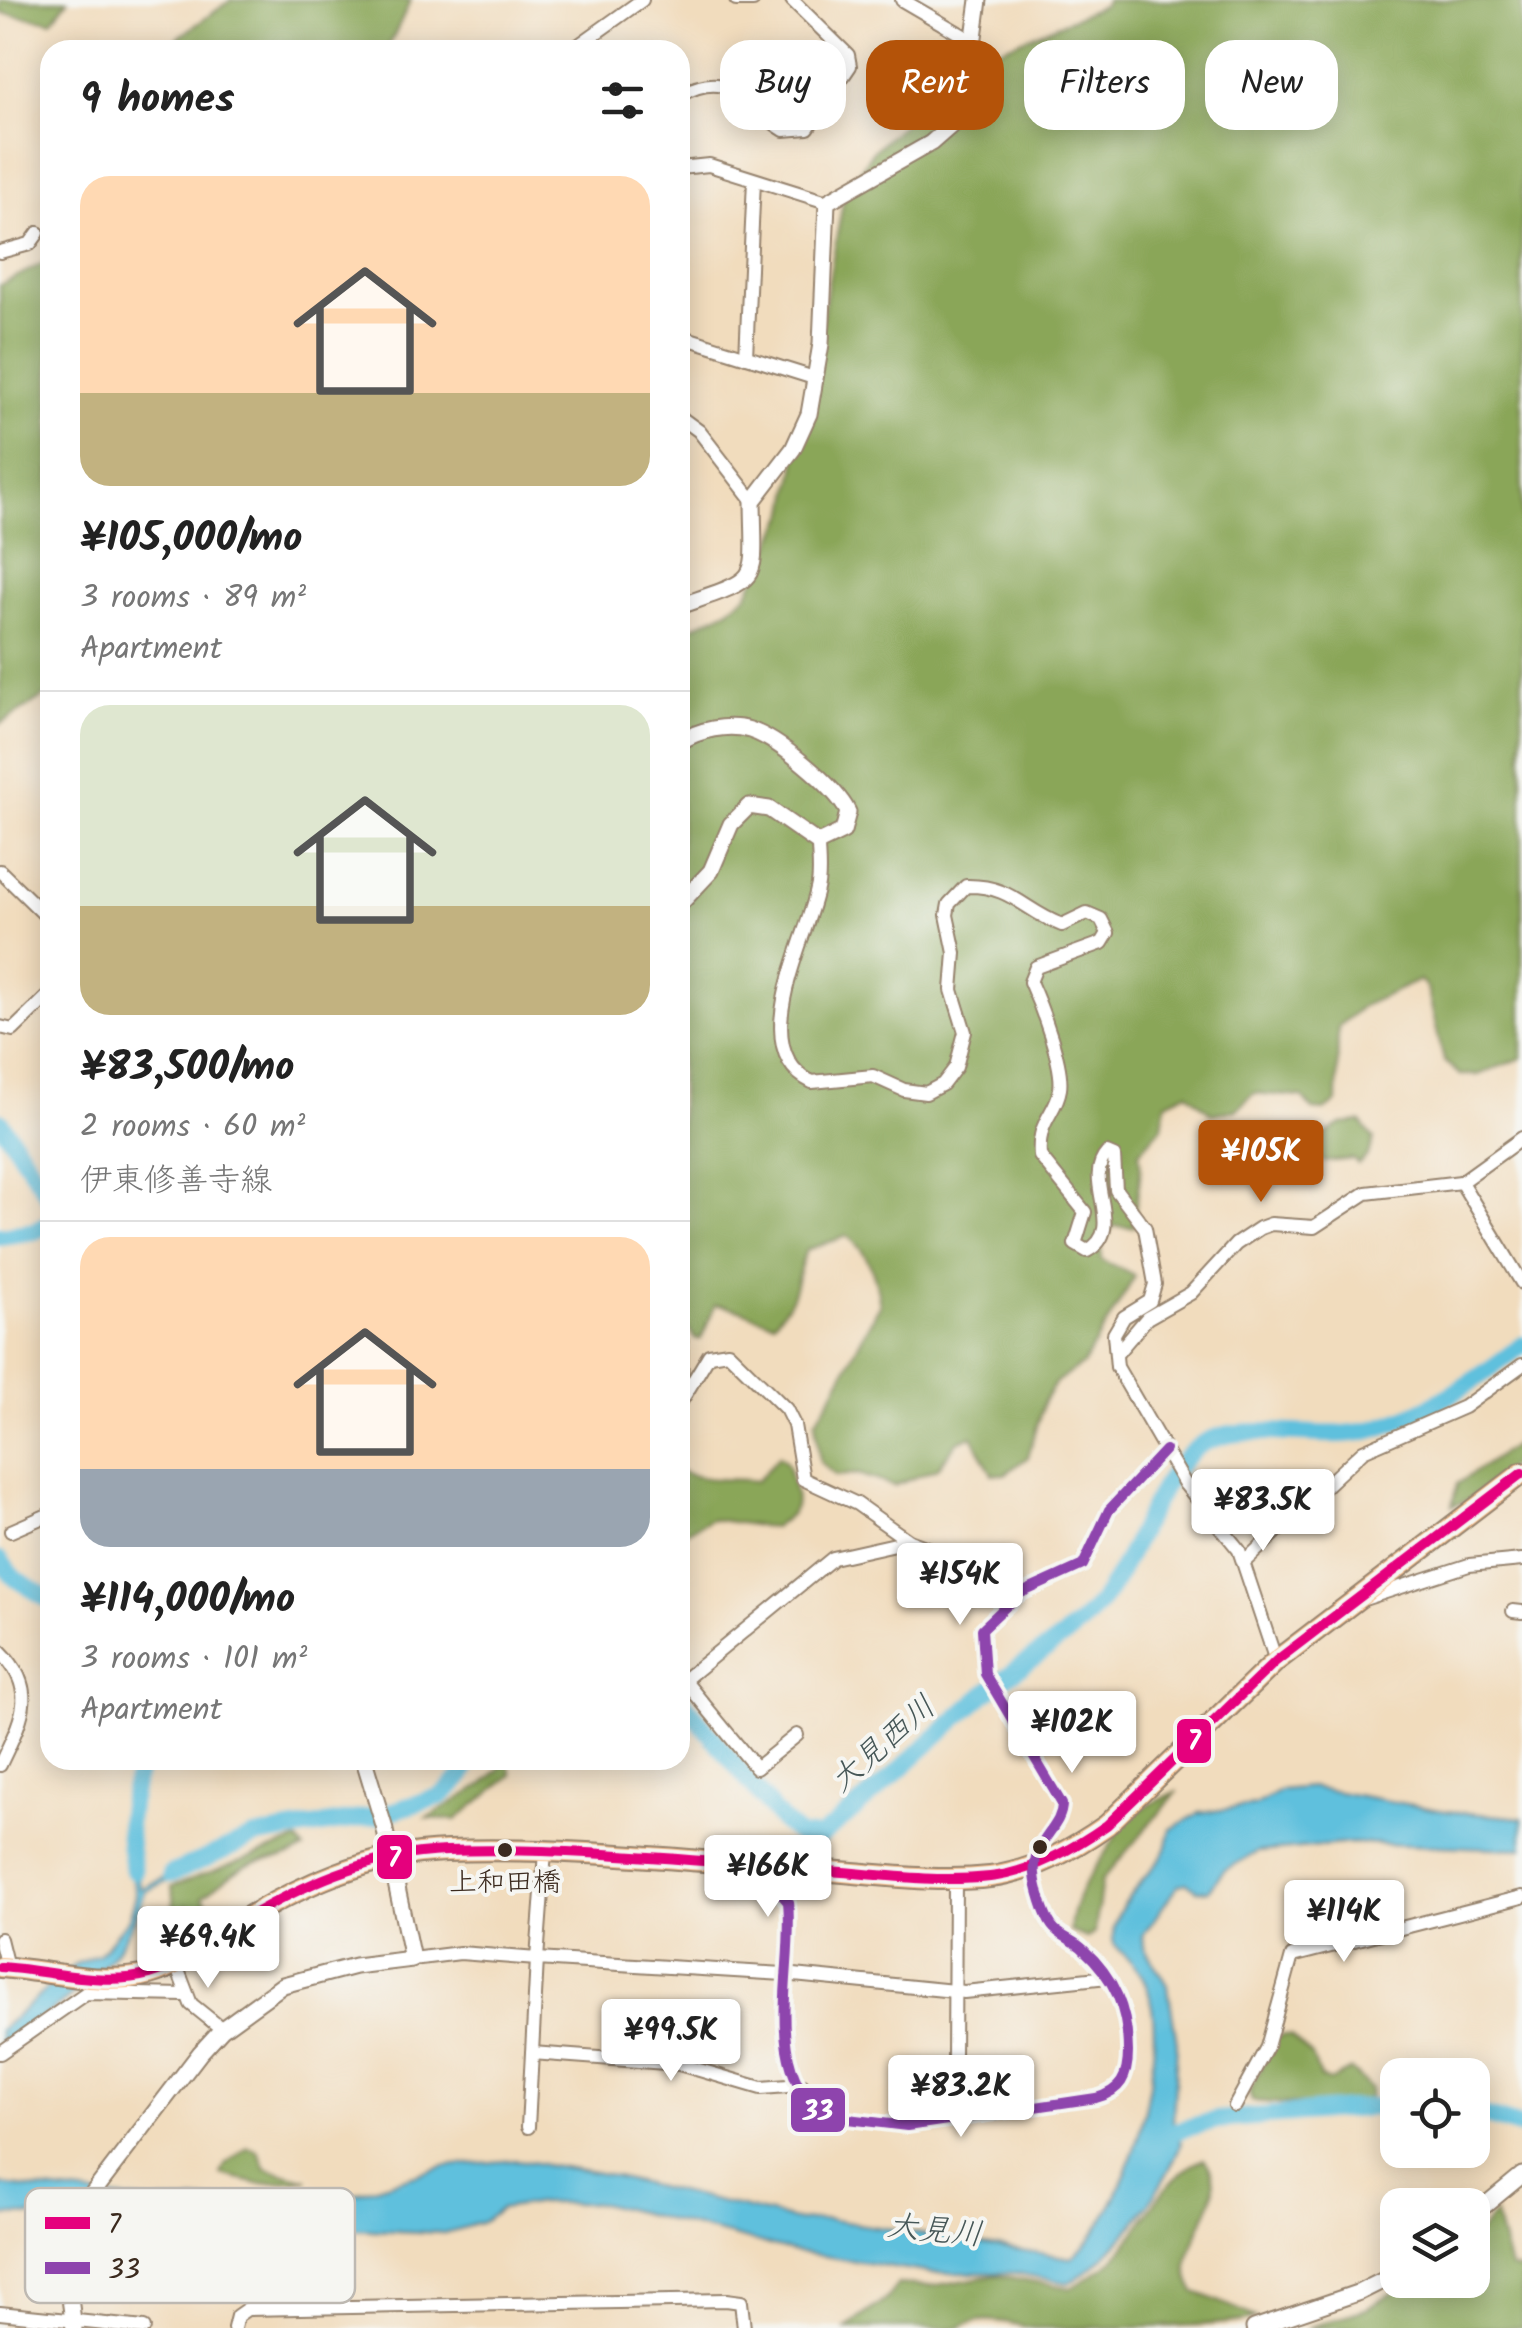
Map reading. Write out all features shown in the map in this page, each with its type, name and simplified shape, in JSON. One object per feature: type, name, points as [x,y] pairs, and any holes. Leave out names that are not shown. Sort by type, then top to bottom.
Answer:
[{"type":"main road","points":[[4,1967],[136,1977],[176,1965],[285,1896],[337,1873],[392,1857],[441,1851],[546,1852],[954,1878],[991,1876],[1036,1864],[1077,1847],[1107,1826],[1276,1660],[1522,1473]]},
{"type":"street","points":[[586,40],[642,0]]},
{"type":"street","points":[[736,0],[753,0]]},
{"type":"street","points":[[690,91],[710,82],[724,84],[784,130],[808,128],[850,66],[848,55],[792,0]]},
{"type":"street","points":[[902,0],[971,40]]},
{"type":"street","points":[[974,40],[979,0]]},
{"type":"street","points":[[690,167],[710,166],[827,202],[931,143],[946,130]]},
{"type":"street","points":[[746,356],[754,180]]},
{"type":"street","points":[[753,501],[805,428],[821,344],[827,202]]},
{"type":"street","points":[[0,252],[30,244],[38,233]]},
{"type":"street","points":[[690,339],[814,378]]},
{"type":"street","points":[[690,424],[753,501],[757,550],[748,578],[690,602]]},
{"type":"street","points":[[690,736],[738,728],[762,736],[794,758],[835,793],[848,812],[842,831],[818,842]]},
{"type":"street","points":[[690,893],[710,871],[731,824],[749,806],[769,808],[818,842]]},
{"type":"street","points":[[818,842],[819,885],[779,1025],[780,1050],[787,1062],[812,1082],[873,1076],[904,1090],[926,1093],[943,1084],[956,1067],[964,1032],[952,990],[956,953],[948,915],[949,904],[966,886],[1018,896],[1040,916],[1062,924],[1087,913],[1100,919],[1108,933],[1102,943],[1036,967],[1030,982],[1059,1068],[1060,1091],[1041,1128],[1040,1156],[1085,1212],[1075,1244],[1081,1251],[1091,1250],[1104,1228],[1106,1214],[1098,1178],[1107,1153],[1116,1160],[1116,1190],[1143,1224],[1148,1239],[1154,1293],[1119,1324],[1114,1334],[1117,1367],[1186,1484],[1244,1562],[1276,1660]]},
{"type":"street","points":[[0,871],[40,910]]},
{"type":"street","points":[[0,1026],[13,1030],[40,1004]]},
{"type":"street","points":[[1118,1352],[1146,1318],[1192,1293],[1236,1244],[1260,1228],[1271,1224],[1314,1228],[1366,1193],[1461,1182],[1522,1138]]},
{"type":"street","points":[[1461,1182],[1522,1283]]},
{"type":"street","points":[[690,1386],[709,1355],[728,1352],[786,1409],[794,1425],[804,1479],[857,1504],[910,1541],[970,1564],[1004,1604]]},
{"type":"street","points":[[1244,1562],[1363,1451],[1464,1407],[1522,1365]]},
{"type":"street","points":[[758,1866],[788,1902],[784,1974],[788,2046],[816,2110],[830,2119],[906,2126],[1096,2098],[1119,2087],[1126,2077],[1128,2032],[1120,1996],[1084,1949],[1050,1924],[1034,1874],[1041,1839],[1062,1812],[1062,1804],[999,1702],[984,1674],[980,1652],[982,1629],[1004,1604],[1083,1566],[1110,1510],[1167,1453]]},
{"type":"street","points":[[11,1531],[40,1518]]},
{"type":"street","points":[[690,1675],[833,1558],[910,1541]]},
{"type":"street","points":[[1350,1600],[1368,1600],[1470,1565],[1522,1560]]},
{"type":"street","points":[[0,1651],[20,1671],[23,1681],[20,1724],[0,1764]]},
{"type":"street","points":[[690,1687],[756,1768],[796,1735]]},
{"type":"street","points":[[368,1770],[392,1857],[412,1960]]},
{"type":"street","points":[[528,2126],[536,1958],[546,1852]]},
{"type":"street","points":[[954,1878],[954,2063],[956,2068],[984,2075],[995,2114]]},
{"type":"street","points":[[1235,2106],[1268,2048],[1292,1956],[1522,1898]]},
{"type":"street","points":[[0,1939],[4,1967]]},
{"type":"street","points":[[97,2188],[222,2029],[296,1980],[460,1953],[784,1974],[953,1991],[1108,1977]]},
{"type":"street","points":[[176,1965],[185,1994],[222,2029]]},
{"type":"street","points":[[0,2053],[86,1994],[185,1994]]},
{"type":"street","points":[[532,2053],[679,2064],[761,2088],[802,2085]]},
{"type":"street","points":[[1490,2203],[1520,2181]]},
{"type":"street","points":[[1254,2328],[1380,2282]]},
{"type":"street","points":[[234,2328],[240,2312],[246,2310],[726,2300],[741,2302],[744,2328]]},
{"type":"street","points":[[0,2313],[72,2325],[144,2328]]},
{"type":"green space","points":[[0,0],[68,0],[52,21],[0,13]]},
{"type":"green space","points":[[231,0],[411,0],[392,40],[175,40]]},
{"type":"green space","points":[[1107,0],[1522,0],[1522,1058],[1478,1075],[1460,1075],[1444,1061],[1427,988],[1420,980],[1362,1006],[1338,1027],[1337,1102],[1325,1111],[1313,1110],[1302,1097],[1254,1093],[1236,1110],[1212,1114],[1187,1092],[1166,1102],[1162,1127],[1139,1152],[1134,1227],[1113,1226],[1101,1248],[1102,1260],[1135,1276],[1083,1364],[1056,1382],[1044,1401],[1028,1457],[1005,1474],[992,1474],[972,1436],[957,1442],[938,1468],[894,1486],[858,1474],[836,1476],[820,1462],[815,1421],[880,1305],[871,1266],[847,1236],[806,1250],[793,1295],[774,1322],[715,1305],[701,1339],[695,1339],[690,1331],[690,628],[728,610],[747,595],[787,511],[844,196],[872,152],[896,130],[1004,130],[1004,47],[1103,6]]},
{"type":"green space","points":[[40,265],[40,699],[0,724],[0,285]]},
{"type":"green space","points":[[1361,1122],[1374,1139],[1362,1161],[1325,1162],[1317,1157],[1316,1142],[1341,1124]]},
{"type":"green space","points":[[1522,1440],[1522,1457],[1468,1500],[1452,1506],[1457,1484]]},
{"type":"green space","points":[[779,1456],[788,1465],[796,1502],[782,1522],[773,1528],[711,1519],[690,1530],[690,1474],[757,1481]]},
{"type":"green space","points":[[498,1770],[511,1770],[512,1775],[456,1820],[427,1818],[484,1784]]},
{"type":"green space","points":[[1178,1791],[1102,1880],[1095,1932],[1087,1938],[1070,1931],[1078,1897],[1124,1817]]},
{"type":"green space","points":[[298,1840],[304,1849],[244,1867],[203,1896],[208,1906],[197,1917],[187,1905],[181,1912],[174,1909],[172,1886]]},
{"type":"green space","points":[[1291,2036],[1312,2056],[1320,2078],[1330,2081],[1351,2070],[1371,2089],[1369,2100],[1315,2106],[1252,2101],[1249,2092],[1276,2038]]},
{"type":"green space","points":[[248,2147],[258,2151],[266,2169],[308,2180],[258,2184],[221,2175],[225,2165]]},
{"type":"green space","points":[[1204,2159],[1213,2175],[1214,2191],[1194,2241],[1188,2275],[1195,2292],[1256,2318],[1146,2327],[1033,2328],[977,2321],[959,2328],[846,2328],[886,2299],[898,2284],[930,2286],[997,2275],[1071,2288],[1111,2261],[1165,2189]]},
{"type":"green space","points":[[1495,2214],[1510,2268],[1522,2270],[1522,2328],[1307,2328],[1366,2309],[1384,2298],[1490,2298],[1490,2220]]},
{"type":"water","points":[[1310,1787],[1445,1811],[1522,1818],[1522,1849],[1352,1843],[1258,1852],[1224,1870],[1208,1891],[1187,1883],[1178,1885],[1143,1935],[1144,1947],[1168,1987],[1177,2043],[1173,2122],[1181,2143],[1162,2182],[1135,2222],[1103,2258],[1068,2283],[1016,2273],[931,2273],[792,2251],[601,2203],[540,2203],[500,2209],[483,2222],[445,2233],[355,2229],[355,2194],[445,2166],[517,2160],[594,2172],[799,2221],[826,2219],[1071,2258],[1092,2237],[1111,2206],[1127,2169],[1150,2085],[1152,2009],[1144,1980],[1114,1944],[1116,1921],[1136,1887],[1163,1855],[1171,1829],[1200,1813],[1255,1805],[1281,1790]]},
{"type":"water","points":[[132,1851],[141,1889],[192,1862],[194,1866],[145,1892],[135,1918],[107,1962],[68,1998],[0,2044],[0,2030],[75,1964],[99,1954],[129,1918],[136,1896],[127,1852]]},
{"type":"water","points":[[0,2185],[27,2188],[25,2216],[0,2215]]},
{"type":"waterway","points":[[0,1121],[40,1183]]},
{"type":"waterway","points":[[0,1236],[40,1228]]},
{"type":"waterway","name":"大見西川","points":[[690,1710],[782,1821],[800,1836],[819,1837],[997,1684],[1087,1617],[1111,1587],[1169,1478],[1199,1446],[1237,1433],[1351,1434],[1371,1430],[1450,1395],[1522,1345]]},
{"type":"waterway","points":[[0,1560],[16,1579],[40,1594]]},
{"type":"waterway","points":[[134,1871],[129,1815],[139,1770]]},
{"type":"waterway","name":"大見西川","points":[[171,1874],[254,1837],[376,1816],[441,1796],[465,1770]]},
{"type":"waterway","points":[[1156,2136],[1217,2120],[1380,2106]]},
{"type":"waterway","points":[[1490,2117],[1522,2127]]},
{"type":"transit line","name":"33","points":[[758,1866],[788,1902],[786,2043],[792,2070],[804,2094],[823,2116],[907,2126],[1096,2098],[1117,2087],[1127,2069],[1128,2052],[1118,1996],[1094,1960],[1052,1926],[1037,1886],[1038,1853],[1061,1813],[1062,1804],[985,1674],[982,1629],[1019,1594],[1083,1565],[1109,1510],[1165,1450]]},
{"type":"transit line","name":"7","points":[[0,1967],[113,1979],[150,1974],[184,1959],[259,1911],[310,1885],[363,1865],[418,1853],[585,1853],[969,1879],[1037,1865],[1107,1825],[1276,1661],[1522,1473]]},
{"type":"place","name":"上和田橋","points":[[505,1850]]},
{"type":"water label","name":"大見川","points":[[935,2229]]}]
